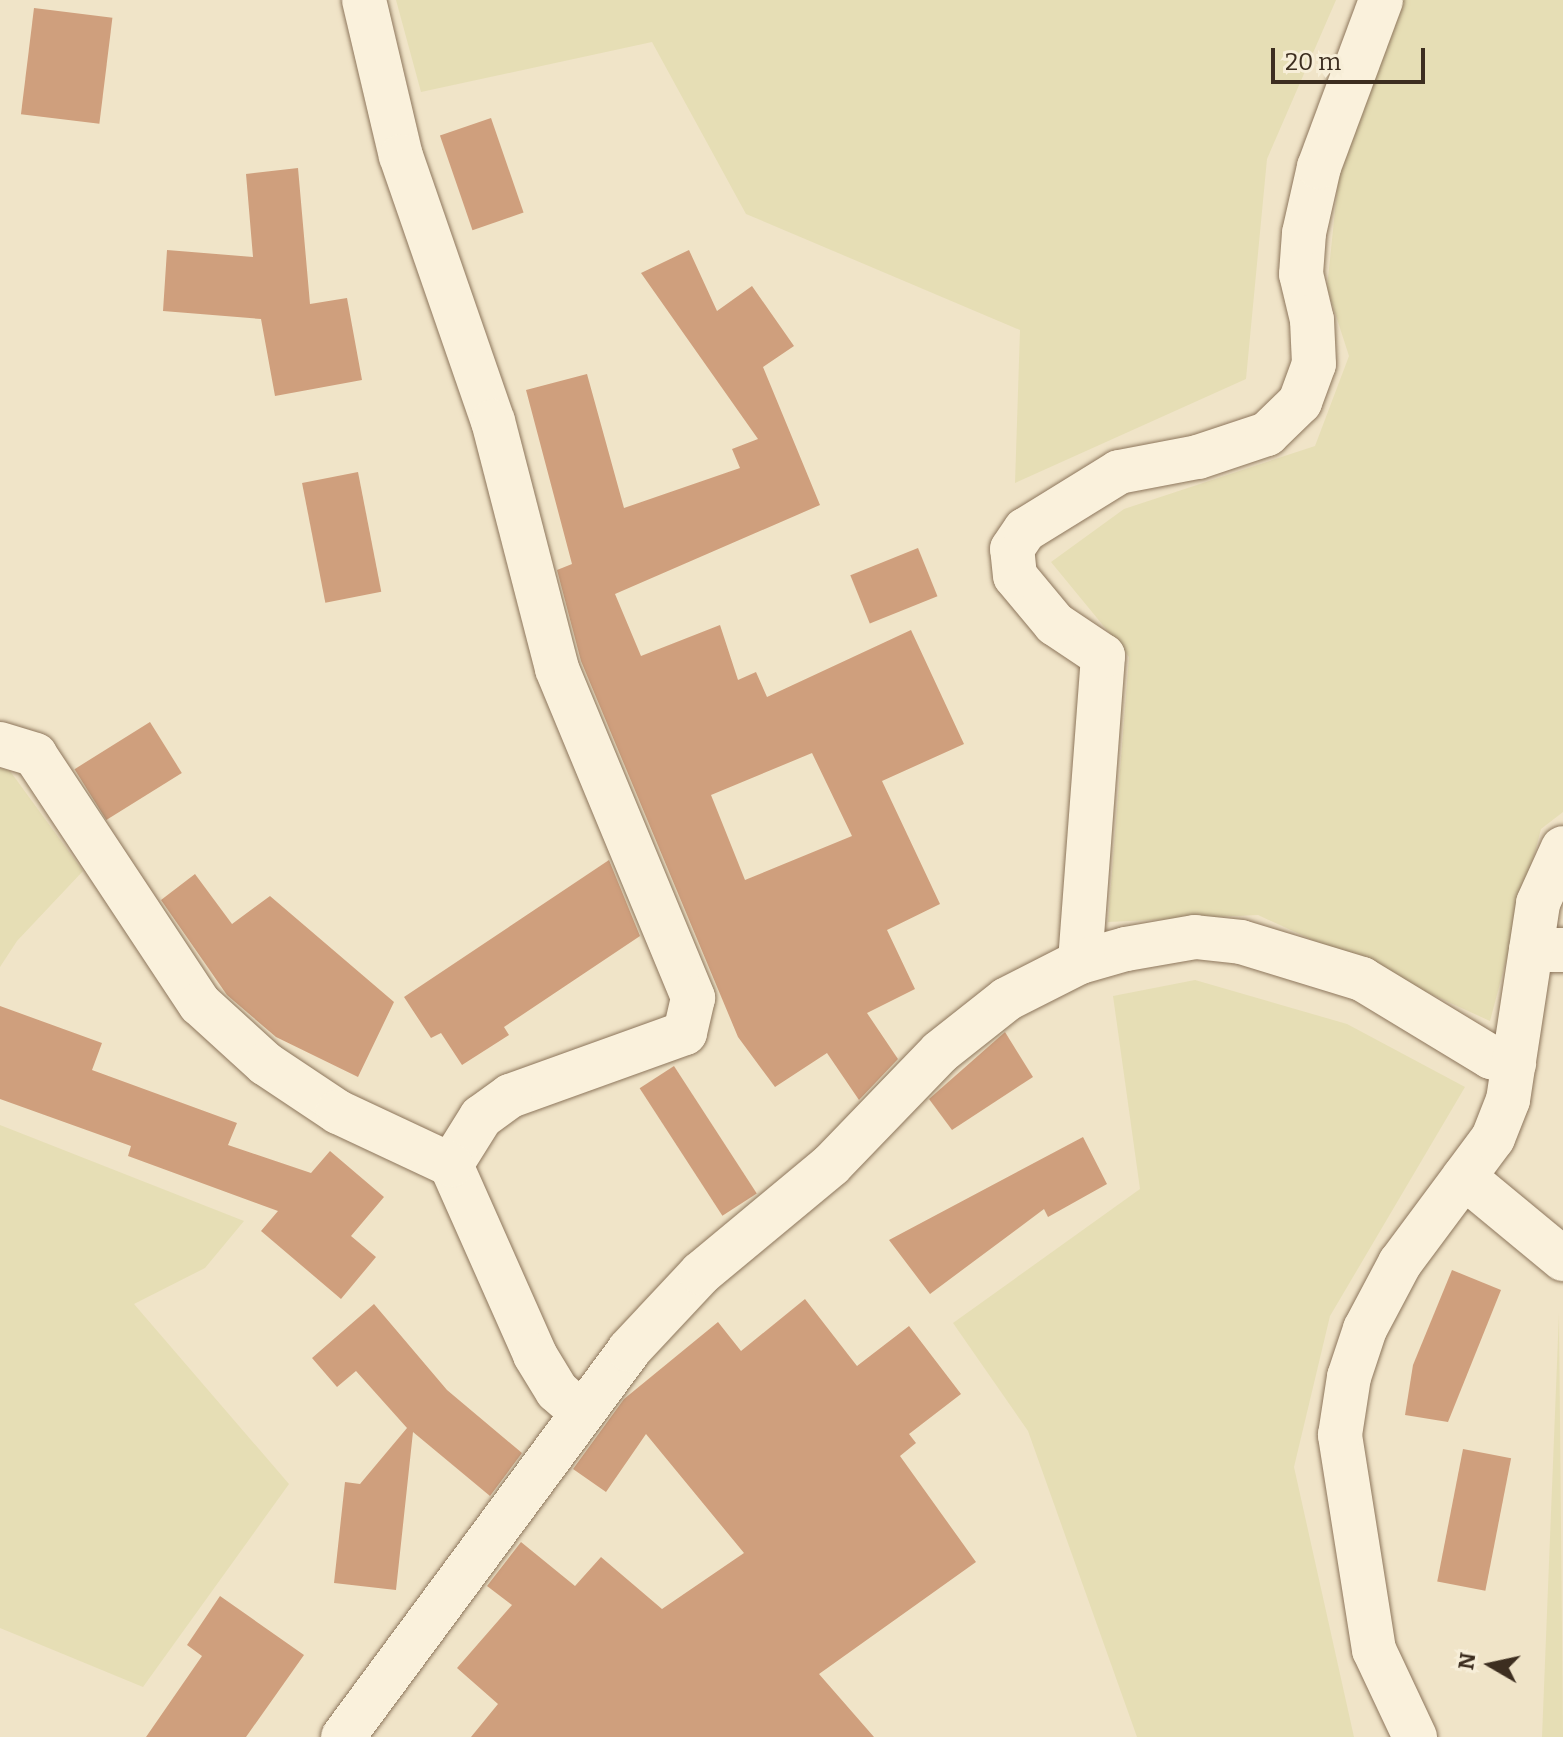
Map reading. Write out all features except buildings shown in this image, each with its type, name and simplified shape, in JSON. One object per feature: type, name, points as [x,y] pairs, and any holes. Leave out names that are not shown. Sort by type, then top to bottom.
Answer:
[{"type":"street","points":[[364,0],[401,156],[493,421],[557,669],[693,998],[685,1033],[510,1096],[481,1117],[451,1165]]},
{"type":"street","points":[[1080,962],[1103,656],[1055,624],[1015,576],[1012,549],[1034,524],[1119,472],[1198,457],[1267,434],[1300,402],[1314,364],[1312,320],[1301,274],[1304,233],[1319,167],[1381,0]]},
{"type":"street","points":[[0,744],[35,755],[200,1004],[266,1064],[338,1112],[451,1165],[535,1355],[557,1391],[581,1412]]},
{"type":"street","points":[[1415,1737],[1374,1650],[1340,1435],[1349,1377],[1365,1329],[1400,1263],[1493,1138],[1508,1100],[1514,1063],[1547,950],[1538,903],[1563,848]]},
{"type":"street","points":[[343,1737],[629,1350],[701,1273],[831,1165],[940,1052],[1007,999],[1080,962],[1195,937],[1285,951],[1362,979],[1491,1057],[1514,1063]]},
{"type":"street","points":[[1464,1177],[1563,1259]]},
{"type":"shaded area","points":[[396,0],[1336,0],[1267,159],[1246,379],[1015,483],[1020,330],[746,214],[652,42],[421,92]]},
{"type":"shaded area","points":[[1396,0],[1563,0],[1563,812],[1541,829],[1490,1021],[1258,915],[1108,922],[1129,657],[1051,562],[1124,509],[1315,446],[1349,356],[1327,288],[1338,182]]},
{"type":"shaded area","points":[[0,768],[10,771],[83,871],[17,941],[0,967]]},
{"type":"shaded area","points":[[1195,980],[1347,1024],[1465,1087],[1330,1316],[1294,1467],[1354,1737],[1137,1737],[1028,1431],[953,1323],[1140,1189],[1113,996]]},
{"type":"shaded area","points":[[0,1125],[244,1221],[205,1268],[134,1304],[289,1484],[143,1687],[0,1628]]},
{"type":"shaded area","points":[[1559,1313],[1563,1737],[1542,1737]]}]
